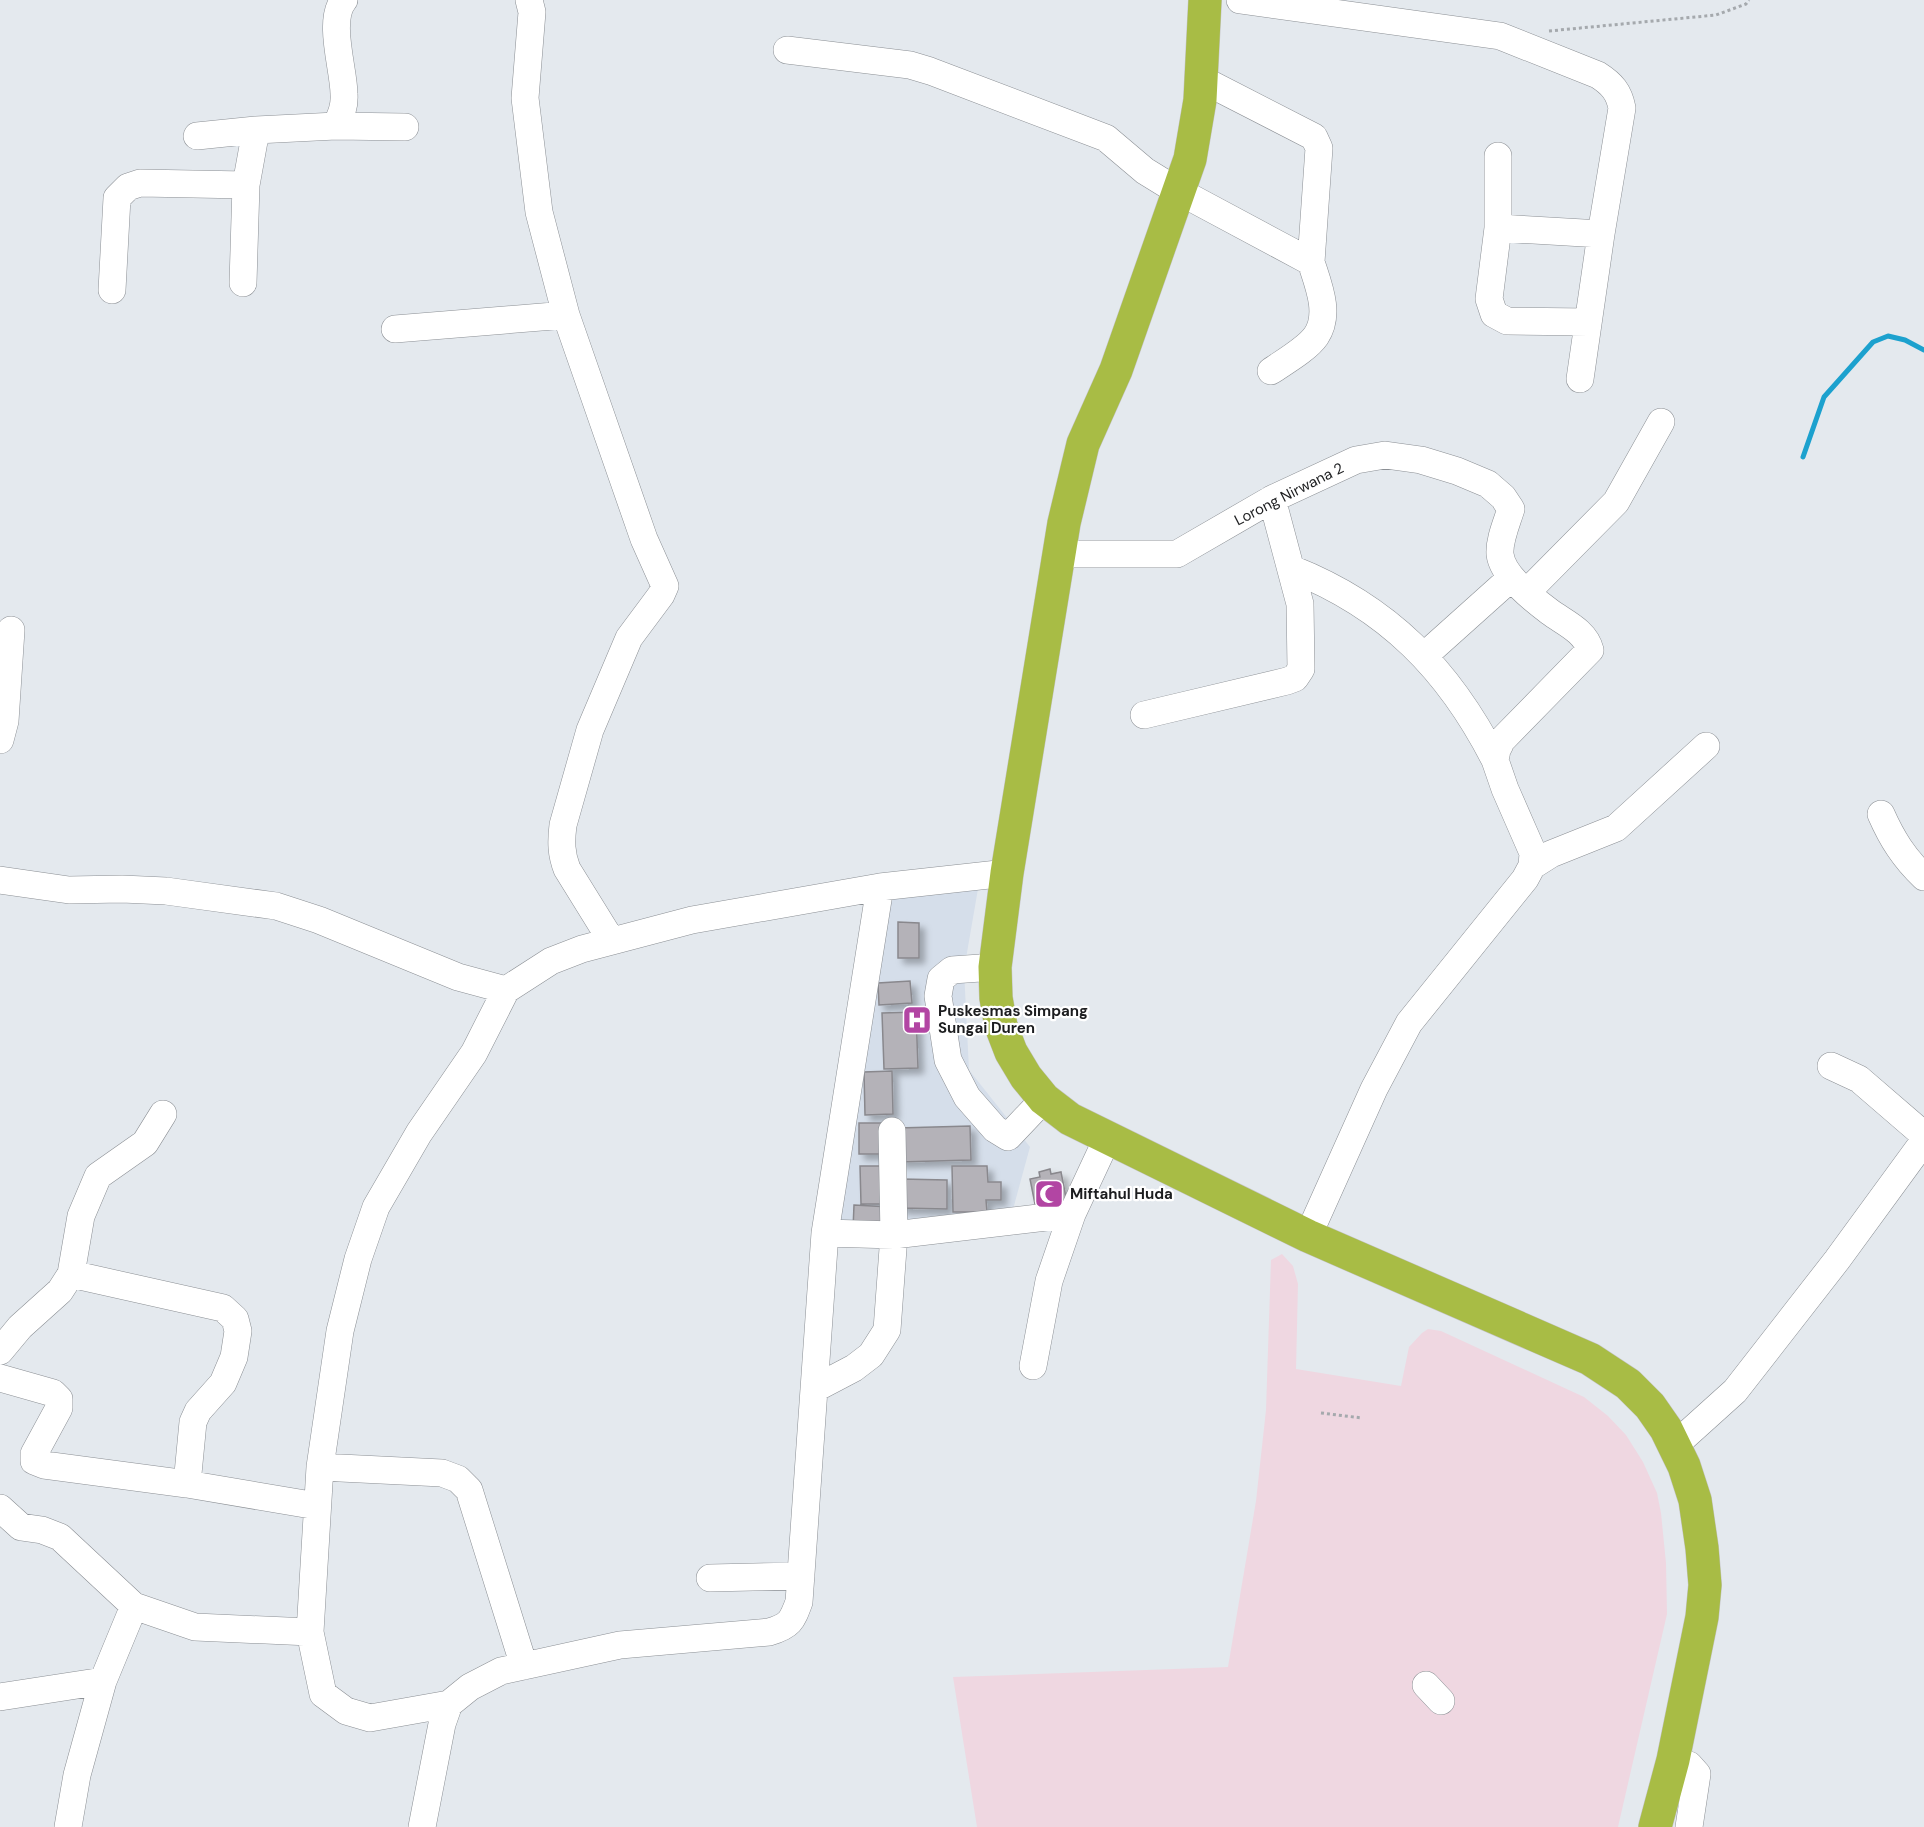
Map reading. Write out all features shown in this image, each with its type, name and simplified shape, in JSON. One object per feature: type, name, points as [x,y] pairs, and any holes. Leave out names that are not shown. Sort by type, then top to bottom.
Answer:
[{"type":"highway","points":[[1205,0],[1201,79],[1196,130],[1190,159],[1116,369],[1083,444],[1058,554],[1007,873],[995,967],[1000,1026],[1011,1052],[1026,1077],[1044,1099],[1070,1119],[1308,1236],[1590,1359],[1628,1384],[1661,1421],[1684,1466],[1695,1500],[1705,1585],[1702,1617],[1673,1760],[1655,1827]]},
{"type":"street","points":[[336,126],[343,111],[345,93],[337,43],[338,9],[344,0]]},
{"type":"street","points":[[529,0],[531,21],[525,98],[539,212],[566,315],[644,540],[665,586],[661,595],[629,638],[590,730],[563,825],[561,841],[563,859],[567,869],[611,940]]},
{"type":"street","points":[[1240,0],[1500,36],[1598,75],[1611,84],[1620,96],[1622,108],[1580,379]]},
{"type":"street","points":[[787,50],[910,65],[1106,138],[1145,171],[1311,262]]},
{"type":"street","points":[[1201,79],[1314,137],[1319,148],[1311,262],[1324,315],[1317,336],[1271,371]]},
{"type":"street","points":[[197,136],[336,126],[405,127]]},
{"type":"street","points":[[243,283],[246,185],[256,130]]},
{"type":"street","points":[[1498,156],[1498,228],[1490,299],[1494,314],[1507,321],[1588,322]]},
{"type":"street","points":[[112,290],[117,198],[128,188],[140,183],[246,185]]},
{"type":"street","points":[[1498,228],[1601,234]]},
{"type":"street","points":[[395,329],[566,315]]},
{"type":"street","points":[[1424,656],[1519,585],[1616,502],[1661,422]]},
{"type":"street","name":"Lorong Nirwana 2","points":[[1058,554],[1177,554],[1272,499],[1356,460],[1384,455],[1421,460],[1478,480],[1488,484],[1503,497],[1511,509],[1500,552],[1502,565],[1519,585]]},
{"type":"street","points":[[1144,715],[1295,678],[1301,669],[1300,604],[1272,499]]},
{"type":"street","points":[[1292,569],[1326,582],[1371,610],[1413,644],[1447,683],[1477,724],[1496,760],[1505,789],[1533,853],[1532,866],[1525,879],[1409,1023],[1374,1089],[1308,1236]]},
{"type":"street","points":[[1496,760],[1497,750],[1502,740],[1590,650],[1588,642],[1576,630],[1549,611],[1519,585]]},
{"type":"street","points":[[0,740],[5,722],[11,630]]},
{"type":"street","points":[[1532,866],[1551,854],[1616,828],[1706,746]]},
{"type":"street","points":[[1881,814],[1907,861],[1924,877]]},
{"type":"street","points":[[880,887],[825,1233],[799,1602],[793,1617],[784,1628],[769,1632],[620,1645],[501,1671],[470,1688],[449,1704],[370,1718],[346,1711],[323,1694],[310,1632],[320,1467],[340,1331],[358,1259],[376,1207],[419,1133],[474,1053],[506,990],[551,961],[611,940],[692,920],[880,887],[1007,873]]},
{"type":"street","points":[[0,880],[69,890],[166,891],[276,906],[319,920],[458,977],[506,990]]},
{"type":"street","points":[[995,967],[952,970],[941,979],[938,996],[948,1060],[967,1097],[996,1129],[1008,1137],[1044,1099]]},
{"type":"street","points":[[1831,1066],[1859,1079],[1924,1135]]},
{"type":"street","points":[[0,1351],[20,1327],[60,1291],[71,1274],[81,1216],[98,1176],[145,1143],[164,1114]]},
{"type":"street","points":[[813,1389],[871,1355],[887,1330],[894,1235],[892,1131]]},
{"type":"street","points":[[1033,1366],[1049,1281],[1072,1214],[1107,1139]]},
{"type":"street","points":[[1674,1446],[1735,1391],[1837,1260],[1924,1141]]},
{"type":"street","points":[[825,1233],[894,1235],[1072,1214]]},
{"type":"street","points":[[71,1274],[223,1308],[235,1319],[238,1331],[234,1357],[223,1383],[198,1411],[193,1422],[187,1484]]},
{"type":"street","points":[[0,1378],[53,1393],[58,1399],[59,1408],[34,1454],[34,1461],[44,1465],[187,1484],[317,1506]]},
{"type":"street","points":[[320,1467],[442,1473],[458,1479],[469,1490],[524,1666]]},
{"type":"street","points":[[0,1508],[21,1527],[42,1530],[60,1537],[134,1606],[195,1626],[310,1632]]},
{"type":"street","points":[[710,1578],[801,1576]]},
{"type":"street","points":[[68,1827],[77,1774],[103,1681],[134,1606]]},
{"type":"street","points":[[0,1697],[103,1681]]},
{"type":"street","points":[[422,1827],[442,1724],[449,1704]]},
{"type":"street","points":[[1673,1760],[1689,1765],[1697,1774],[1689,1827]]},
{"type":"path","points":[[1547,31],[1716,15],[1746,4],[1749,0]]},
{"type":"path","points":[[1322,1413],[1362,1418]]},
{"type":"shaded area","name":"Puskesmas Simpang Sungai Duren","points":[[979,883],[964,970],[969,1070],[1030,1147],[1012,1213],[834,1229],[886,912],[893,899]]},
{"type":"shaded area","points":[[1282,1254],[1293,1266],[1298,1284],[1296,1369],[1401,1386],[1409,1347],[1428,1329],[1441,1331],[1584,1397],[1608,1416],[1626,1435],[1643,1462],[1657,1493],[1661,1513],[1666,1563],[1667,1614],[1618,1827],[977,1827],[953,1677],[1228,1667],[1256,1501],[1266,1410],[1271,1260]]},
{"type":"building","points":[[898,922],[919,923],[919,958],[898,958]]},
{"type":"building","points":[[910,981],[912,1003],[879,1005],[878,983]]},
{"type":"building","points":[[916,1012],[918,1068],[884,1069],[882,1013]]},
{"type":"building","points":[[892,1071],[893,1114],[865,1115],[864,1072]]},
{"type":"building","points":[[859,1123],[886,1123],[886,1154],[859,1154]]},
{"type":"building","points":[[970,1126],[971,1160],[899,1162],[898,1128]]},
{"type":"building","points":[[860,1166],[884,1166],[885,1204],[861,1204]]},
{"type":"building","points":[[952,1166],[987,1166],[988,1182],[1001,1182],[1001,1200],[986,1200],[987,1212],[953,1212]]},
{"type":"building","name":"Miftahul Huda","points":[[1050,1169],[1051,1174],[1061,1172],[1068,1208],[1037,1214],[1030,1179],[1040,1177],[1039,1172]]},
{"type":"building","points":[[901,1179],[947,1180],[947,1209],[900,1208]]},
{"type":"building","points":[[854,1205],[890,1207],[888,1232],[853,1229]]},
{"type":"waterway","points":[[1803,457],[1824,397],[1873,342],[1888,336],[1905,340],[1924,350]]},
{"type":"place","name":"Puskesmas Simpang Sungai Duren","points":[[917,1020]]},
{"type":"place","name":"Miftahul Huda","points":[[1049,1194]]}]
